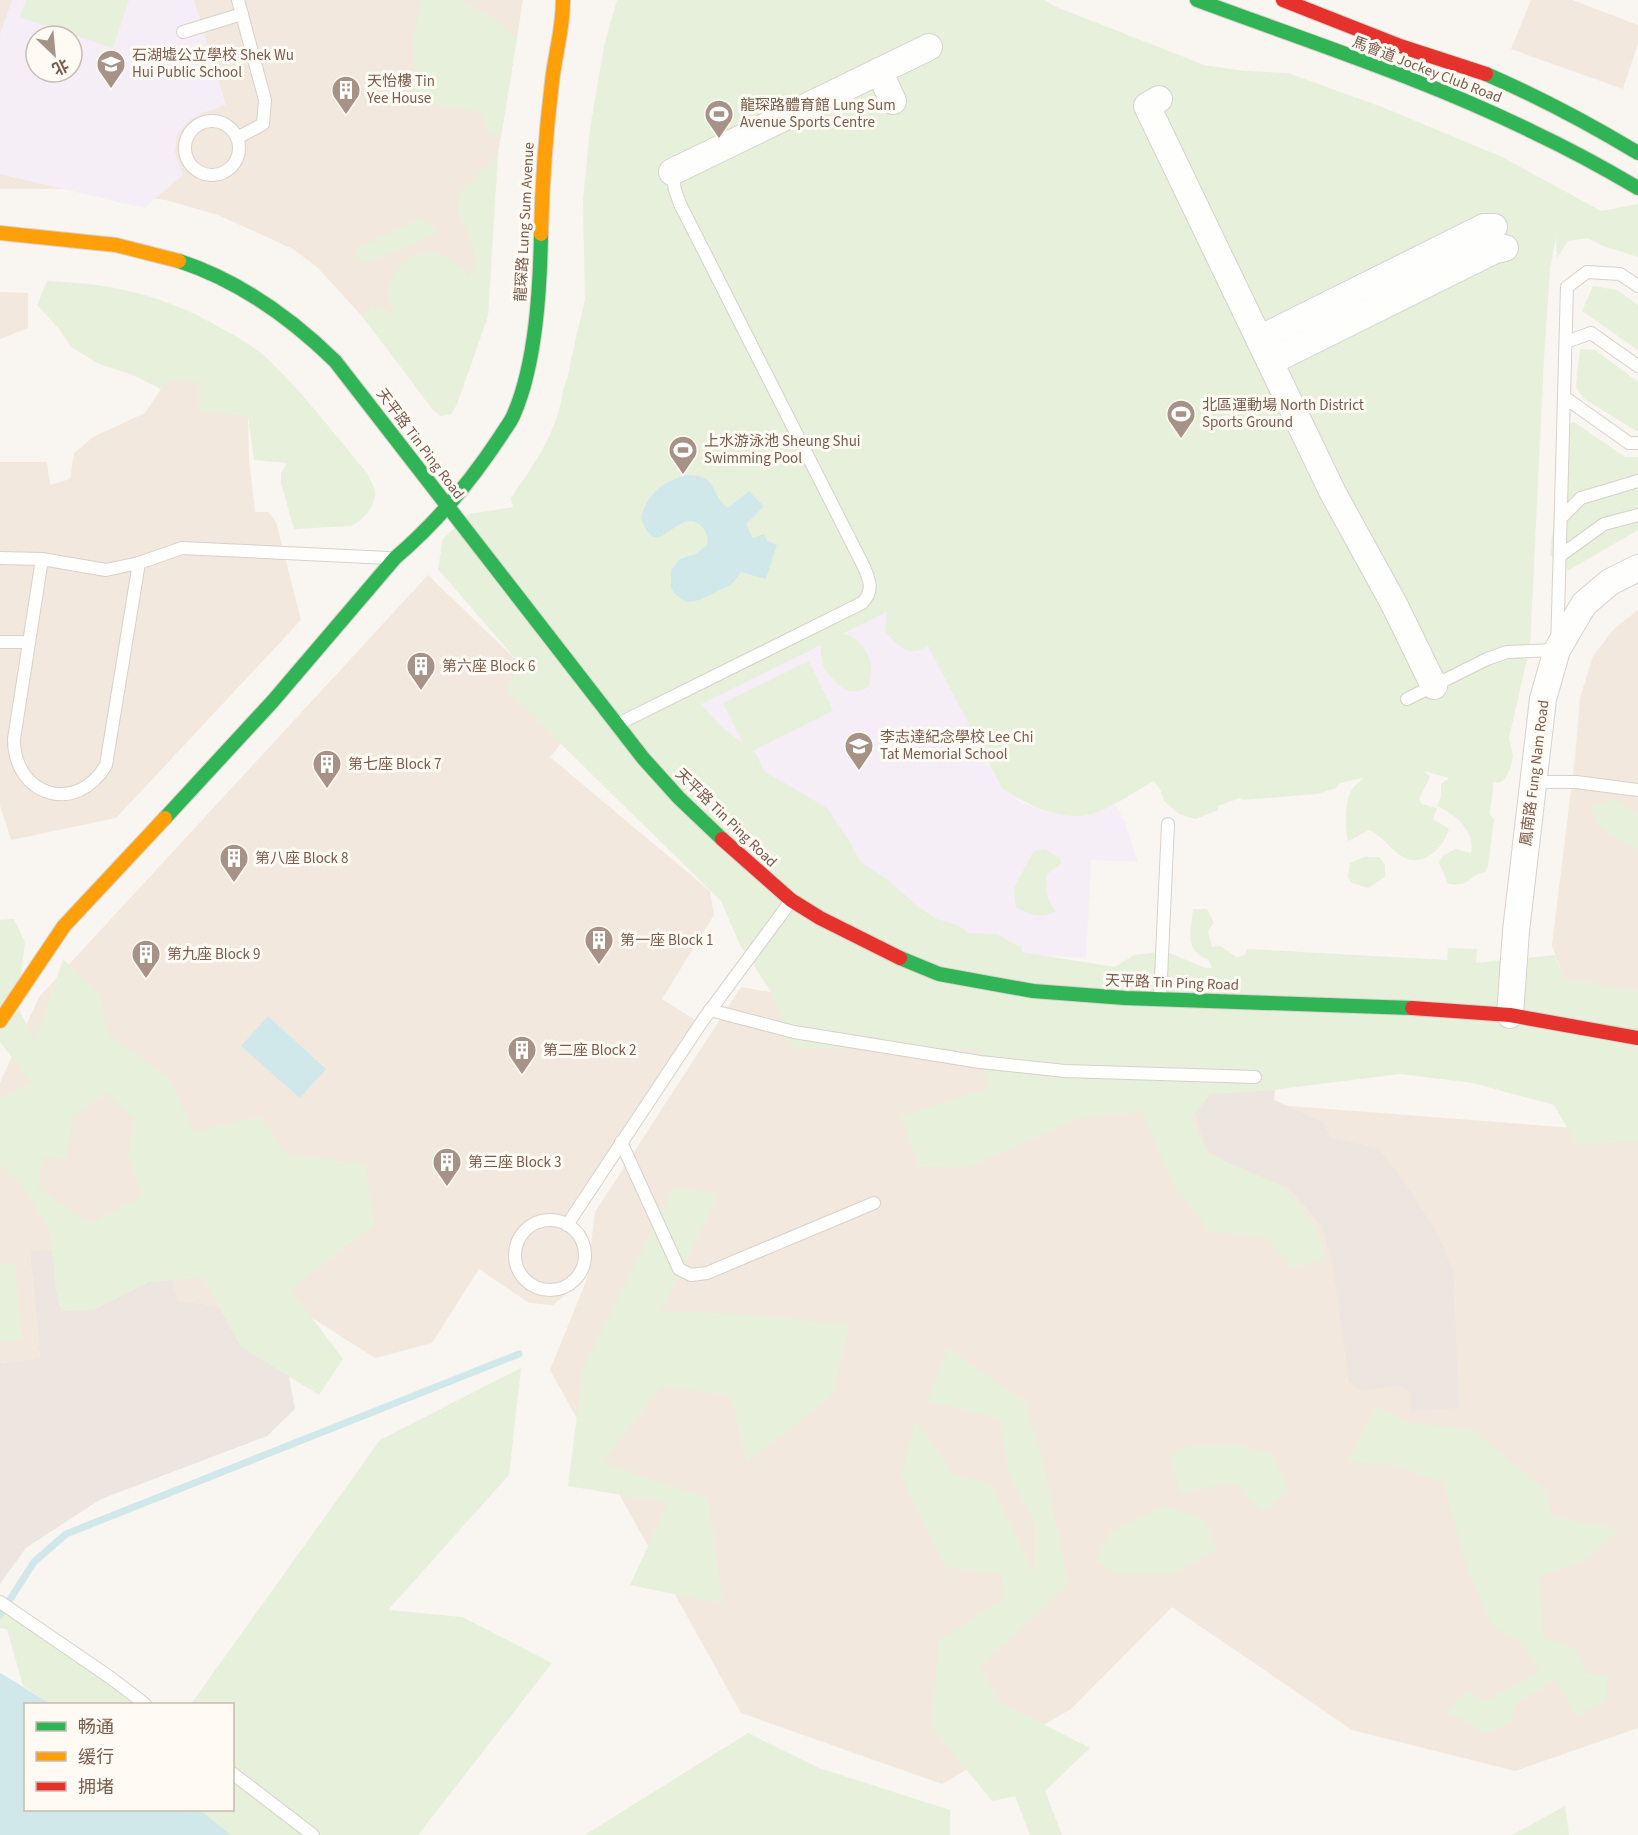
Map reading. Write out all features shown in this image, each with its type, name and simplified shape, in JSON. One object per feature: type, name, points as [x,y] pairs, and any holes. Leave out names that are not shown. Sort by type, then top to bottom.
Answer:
[{"type":"street","name":"龍琛路 Lung Sum Avenue","points":[[0,1021],[64,926],[273,701],[395,558],[414,542],[446,506],[486,458],[513,415],[528,367],[540,290],[542,188],[552,79],[563,24],[563,0]]},
{"type":"street","name":"龍琛路 Lung Sum Avenue","points":[[563,24],[578,0]]},
{"type":"street","name":"馬會道 Jockey Club Road","points":[[1197,0],[1497,114],[1569,149],[1638,188]]},
{"type":"street","name":"馬會道 Jockey Club Road","points":[[1283,0],[1400,46],[1485,74],[1534,95],[1636,150]]},
{"type":"street","points":[[672,172],[929,47]]},
{"type":"street","points":[[879,71],[893,101]]},
{"type":"street","points":[[1159,99],[1147,106],[1333,493],[1394,604],[1434,686]]},
{"type":"street","name":"天平路 Tin Ping Road","points":[[0,233],[116,245],[161,255],[201,268],[234,284],[265,302],[303,330],[355,385],[446,506],[643,758],[679,798],[791,900],[820,918],[884,951],[939,974],[1033,991],[1160,999],[1435,1009],[1510,1015],[1638,1038]]},
{"type":"street","points":[[1265,351],[1493,251],[1500,238]]},
{"type":"street","name":"鳳南路 Fung Nam Road","points":[[1510,1015],[1516,931],[1543,699],[1557,650],[1584,604],[1610,582],[1638,568]]},
{"type":"lane","points":[[237,138],[263,124],[265,100],[238,0]]},
{"type":"lane","points":[[1332,8],[1342,23]]},
{"type":"lane","points":[[183,32],[242,14]]},
{"type":"lane","points":[[218,122],[226,125],[237,138],[238,156],[228,170],[219,174],[201,173],[188,161],[185,144],[188,136],[201,124],[218,122]]},
{"type":"lane","points":[[617,724],[862,603],[868,597],[871,589],[864,567],[680,204],[672,172]]},
{"type":"lane","points":[[1407,699],[1507,652],[1557,650],[1567,287],[1587,272],[1620,274],[1638,286]]},
{"type":"lane","points":[[1566,342],[1591,333],[1638,366]]},
{"type":"lane","points":[[1564,397],[1629,442],[1638,442]]},
{"type":"lane","points":[[1561,518],[1581,498],[1638,481]]},
{"type":"lane","points":[[1561,555],[1604,524],[1638,515]]},
{"type":"lane","points":[[0,558],[42,559],[106,570],[139,563],[182,548],[395,558]]},
{"type":"lane","points":[[42,559],[14,739],[14,752],[23,775],[32,784],[55,794],[80,791],[100,776],[106,765],[110,753],[139,563]]},
{"type":"lane","points":[[0,642],[29,642]]},
{"type":"lane","points":[[1533,782],[1576,782],[1638,790]]},
{"type":"lane","points":[[1160,999],[1168,824]]},
{"type":"lane","points":[[567,1225],[710,1010],[791,900]]},
{"type":"lane","points":[[710,1010],[794,1032],[980,1062],[1065,1071],[1256,1077]]},
{"type":"lane","points":[[621,1142],[679,1269],[691,1275],[707,1273],[874,1203]]},
{"type":"lane","points":[[550,1220],[567,1225],[579,1235],[583,1244],[584,1262],[578,1277],[568,1285],[548,1290],[528,1282],[517,1265],[515,1255],[521,1237],[526,1230],[541,1222],[550,1220]]},
{"type":"lane","points":[[0,1602],[144,1703]]},
{"type":"lane","points":[[234,1775],[313,1835]]},
{"type":"shaded area","points":[[0,0],[523,0],[457,404],[451,414],[441,416],[433,410],[372,327],[317,267],[293,249],[218,215],[166,200],[76,189],[0,189]]},
{"type":"shaded area","name":"石湖墟公立學校 Shek Wu Hui Public School","points":[[12,0],[194,0],[226,105],[188,121],[177,135],[175,152],[183,175],[144,208],[0,174],[0,34]]},
{"type":"shaded area","points":[[1531,0],[1572,0],[1638,25],[1638,43],[1623,89],[1511,49]]},
{"type":"shaded area","points":[[0,292],[28,293],[28,328],[0,339]]},
{"type":"shaded area","points":[[200,376],[199,410],[248,416],[249,459],[255,512],[268,512],[276,522],[301,620],[116,818],[11,840],[0,805],[0,462],[47,462],[50,485],[70,479],[74,453],[93,437],[145,413],[167,380]]},
{"type":"shaded area","points":[[428,575],[520,664],[565,739],[550,757],[710,891],[714,915],[662,999],[700,1023],[568,1213],[584,1231],[583,1280],[553,1305],[529,1303],[479,1269],[432,1343],[375,1358],[303,1312],[261,1317],[178,1301],[30,1252],[40,1360],[0,1363],[0,1083],[39,997]]},
{"type":"shaded area","name":"李志達紀念學校 Lee Chi Tat Memorial School","points":[[906,602],[1002,788],[1022,803],[1069,816],[1095,813],[1114,803],[1125,822],[1138,862],[1091,860],[1086,958],[1036,955],[986,946],[940,930],[662,723]]},
{"type":"shaded area","points":[[1638,610],[1638,992],[1564,979],[1552,945],[1580,698],[1593,656],[1614,629]]},
{"type":"shaded area","points":[[741,987],[1174,1061],[1161,1096],[1638,1133],[1638,1728],[1515,1771],[1352,1730],[1172,1607],[1071,1709],[942,1784],[741,1713],[550,1370],[587,1279],[595,1212]]},
{"type":"shaded area","points":[[1276,1081],[1274,1100],[1323,1122],[1330,1137],[1379,1149],[1405,1183],[1437,1233],[1453,1271],[1459,1408],[1411,1411],[1410,1394],[1401,1386],[1360,1390],[1349,1381],[1332,1259],[1321,1225],[1290,1189],[1229,1163],[1208,1151],[1199,1129],[1192,1094]]},
{"type":"shaded area","points":[[160,1241],[178,1301],[278,1315],[295,1409],[267,1436],[101,1499],[26,1548],[0,1584],[0,1363],[40,1359],[30,1252]]},
{"type":"green space","points":[[26,0],[129,0],[113,48],[84,38],[84,24],[41,24],[20,17]]},
{"type":"green space","points":[[422,0],[458,0],[490,16],[517,38],[501,137],[490,135],[481,113],[414,100],[413,36]]},
{"type":"green space","points":[[617,0],[1045,0],[1054,6],[1204,65],[1244,71],[1288,73],[1382,107],[1502,157],[1601,211],[1638,204],[1638,257],[1603,246],[1588,238],[1568,241],[1557,258],[1556,237],[1550,269],[1544,359],[1530,646],[1509,738],[1513,756],[1510,769],[1505,779],[1499,783],[1493,782],[1490,814],[1494,819],[1488,866],[1485,872],[1462,884],[1448,884],[1439,862],[1444,855],[1456,849],[1471,853],[1470,837],[1457,818],[1437,806],[1441,796],[1441,784],[1449,778],[1424,771],[1430,777],[1419,799],[1422,804],[1437,808],[1433,819],[1449,829],[1437,850],[1430,856],[1416,860],[1402,856],[1369,830],[1348,841],[1346,821],[1348,799],[1353,788],[1363,778],[1340,783],[1336,788],[1317,794],[1242,800],[1240,798],[1218,806],[1218,810],[1196,819],[1179,814],[1164,801],[1154,781],[1111,806],[1085,815],[1060,815],[1023,801],[1002,788],[928,646],[909,651],[899,646],[885,632],[887,612],[842,634],[857,640],[870,659],[869,686],[864,689],[854,692],[846,690],[828,674],[824,668],[821,645],[701,704],[719,724],[744,745],[723,703],[809,661],[833,711],[752,751],[757,755],[764,771],[827,808],[849,840],[860,862],[887,879],[917,906],[937,919],[958,925],[968,933],[997,934],[1022,946],[1022,952],[1115,967],[1134,955],[1165,951],[1205,968],[1212,968],[1209,960],[1195,951],[1190,939],[1193,909],[1207,909],[1214,923],[1208,931],[1212,947],[1221,946],[1236,957],[1243,956],[1248,949],[1447,960],[1448,948],[1477,949],[1476,963],[1555,955],[1564,979],[1638,991],[1638,1142],[1577,1145],[1554,1105],[1473,1083],[1400,1074],[1264,1091],[1210,1094],[1191,1119],[1209,1154],[1284,1187],[1318,1231],[1326,1261],[1291,1267],[1266,1238],[1209,1231],[1177,1190],[1142,1112],[1077,1119],[968,1168],[920,1167],[900,1116],[989,1088],[979,1050],[793,1049],[772,993],[740,945],[721,901],[506,690],[520,664],[438,569],[443,539],[469,514],[513,507],[511,498],[542,450],[559,410],[585,300],[583,199],[590,129],[604,46]]},
{"type":"green space","points":[[498,155],[488,316],[457,404],[451,414],[441,416],[431,407],[362,316],[370,306],[386,309],[397,318],[391,306],[389,293],[391,280],[405,261],[416,255],[429,253],[447,257],[469,276],[476,262],[469,236],[458,212],[460,192]]},
{"type":"green space","points":[[421,218],[438,230],[428,238],[366,263],[356,260],[356,249]]},
{"type":"green space","points":[[47,281],[116,288],[158,299],[199,316],[257,350],[300,393],[368,474],[375,493],[373,504],[368,512],[352,526],[294,529],[281,483],[281,473],[287,463],[254,460],[248,416],[199,411],[199,383],[168,380],[161,389],[133,375],[99,364],[71,347],[59,329],[37,305]]},
{"type":"green space","points":[[1593,286],[1617,290],[1638,305],[1638,350],[1582,311]]},
{"type":"green space","points":[[1580,349],[1595,350],[1638,382],[1638,432],[1583,398],[1576,387]]},
{"type":"green space","points":[[1574,422],[1625,457],[1638,457],[1638,530],[1569,570],[1550,555],[1564,425]]},
{"type":"green space","points":[[1616,799],[1638,815],[1638,850],[1608,834],[1594,815],[1591,806]]},
{"type":"green space","points":[[1045,849],[1060,858],[1061,864],[1047,874],[1046,879],[1048,898],[1056,911],[1036,915],[1016,908],[1014,888],[1033,852]]},
{"type":"green space","points":[[1364,857],[1379,857],[1385,865],[1385,877],[1368,888],[1352,883],[1348,877],[1350,863]]},
{"type":"green space","points":[[14,919],[25,942],[17,1005],[35,1042],[63,959],[100,995],[108,1034],[170,1079],[194,1132],[259,1117],[287,1154],[365,1164],[374,1225],[291,1290],[343,1359],[319,1395],[241,1347],[203,1278],[150,1282],[94,1310],[61,1311],[56,1292],[50,1232],[24,1187],[0,1165],[0,1099],[32,1083],[0,1042],[0,920]],"holes":[[[106,1093],[135,1120],[128,1153],[142,1196],[90,1224],[38,1188],[43,1157],[65,1160],[73,1117]]]},
{"type":"green space","points":[[674,1187],[719,1194],[661,1312],[724,1313],[850,1324],[832,1396],[747,1463],[731,1396],[662,1386],[602,1463],[708,1498],[723,1604],[630,1585],[668,1503],[568,1486],[583,1368]]},
{"type":"green space","points":[[15,1264],[22,1340],[0,1342],[0,1265]]},
{"type":"green space","points":[[948,1348],[1025,1402],[1041,1454],[1069,1584],[981,1666],[998,1701],[1090,1748],[1045,1791],[1062,1835],[1030,1835],[1015,1796],[992,1801],[931,1726],[939,1640],[1004,1599],[1002,1574],[946,1568],[901,1476],[915,1420],[955,1476],[989,1482],[1035,1574],[1035,1523],[1009,1474],[999,1419],[927,1401]]},
{"type":"green space","points":[[521,1368],[509,1475],[388,1610],[462,1617],[552,1663],[418,1835],[321,1835],[234,1772],[234,1703],[192,1703],[380,1440]]},
{"type":"green space","points":[[1376,1406],[1410,1423],[1472,1429],[1545,1490],[1551,1516],[1620,1530],[1585,1560],[1538,1577],[1544,1638],[1575,1648],[1586,1673],[1608,1675],[1606,1700],[1578,1717],[1555,1680],[1514,1705],[1512,1722],[1486,1734],[1446,1711],[1469,1691],[1484,1702],[1540,1671],[1522,1643],[1493,1627],[1465,1563],[1444,1482],[1392,1465],[1347,1462]]},
{"type":"green space","points":[[1232,1444],[1271,1453],[1289,1490],[1263,1513],[1234,1482],[1180,1494],[1170,1455],[1181,1448]]},
{"type":"green space","points":[[1164,1506],[1205,1520],[1217,1550],[1170,1575],[1114,1574],[1095,1560],[1110,1532]]},
{"type":"green space","points":[[0,1611],[116,1682],[144,1703],[49,1703],[23,1686],[7,1629],[0,1628]]},
{"type":"green space","points":[[748,1733],[819,1768],[950,1810],[950,1835],[585,1835]]},
{"type":"green space","points":[[234,1774],[313,1835],[231,1835],[201,1811],[234,1811]]},
{"type":"green space","points":[[1565,1806],[1569,1835],[1512,1835]]},
{"type":"water","points":[[686,475],[705,478],[728,508],[749,491],[764,506],[746,524],[753,538],[764,534],[767,541],[777,545],[766,579],[741,572],[732,584],[700,600],[688,602],[674,593],[671,587],[671,570],[680,559],[696,554],[707,545],[707,535],[699,524],[690,521],[656,537],[646,529],[641,518],[647,502],[657,490],[670,481]]},
{"type":"water","points":[[268,1016],[326,1069],[300,1098],[241,1046]]},
{"type":"water","points":[[0,1673],[49,1703],[24,1703],[24,1811],[201,1811],[231,1835],[0,1835]]},
{"type":"waterway","points":[[0,1615],[34,1562],[66,1534],[519,1354]]},
{"type":"traffic: fast","points":[[1197,0],[1451,95],[1560,145],[1638,188]]},
{"type":"traffic: fast","points":[[1486,74],[1563,111],[1638,153]]},
{"type":"traffic: fast","points":[[165,818],[273,701],[395,558],[452,501],[477,470],[509,423],[521,394],[532,349],[538,302],[541,234]]},
{"type":"traffic: fast","points":[[179,261],[223,279],[263,302],[282,315],[335,361],[643,758],[679,798],[722,839]]},
{"type":"traffic: fast","points":[[900,958],[939,974],[1033,991],[1125,998],[1412,1008]]},
{"type":"traffic: slow","points":[[541,234],[548,120],[563,0]]},
{"type":"traffic: slow","points":[[0,233],[116,245],[179,261]]},
{"type":"traffic: slow","points":[[0,1021],[64,926],[165,818]]},
{"type":"traffic: jam","points":[[1283,0],[1400,46],[1486,74]]},
{"type":"traffic: jam","points":[[722,839],[791,900],[820,918],[900,958]]},
{"type":"traffic: jam","points":[[1412,1008],[1510,1015],[1638,1038]]},
{"type":"place","name":"石湖墟公立學校 Shek Wu Hui Public School","points":[[111,90]]},
{"type":"place","name":"天怡樓 Tin Yee House","points":[[346,116]]},
{"type":"place","name":"龍琛路體育館 Lung Sum Avenue Sports Centre","points":[[719,140]]},
{"type":"place","name":"北區運動場 North District Sports Ground","points":[[1181,440]]},
{"type":"place","name":"上水游泳池 Sheung Shui Swimming Pool","points":[[683,476]]},
{"type":"place","name":"第六座 Block 6","points":[[421,692]]},
{"type":"place","name":"李志達紀念學校 Lee Chi Tat Memorial School","points":[[859,772]]},
{"type":"place","name":"第七座 Block 7","points":[[327,790]]},
{"type":"place","name":"第八座 Block 8","points":[[234,884]]},
{"type":"place","name":"第一座 Block 1","points":[[599,966]]},
{"type":"place","name":"第九座 Block 9","points":[[146,980]]},
{"type":"place","name":"第二座 Block 2","points":[[522,1076]]},
{"type":"place","name":"第三座 Block 3","points":[[447,1188]]}]
